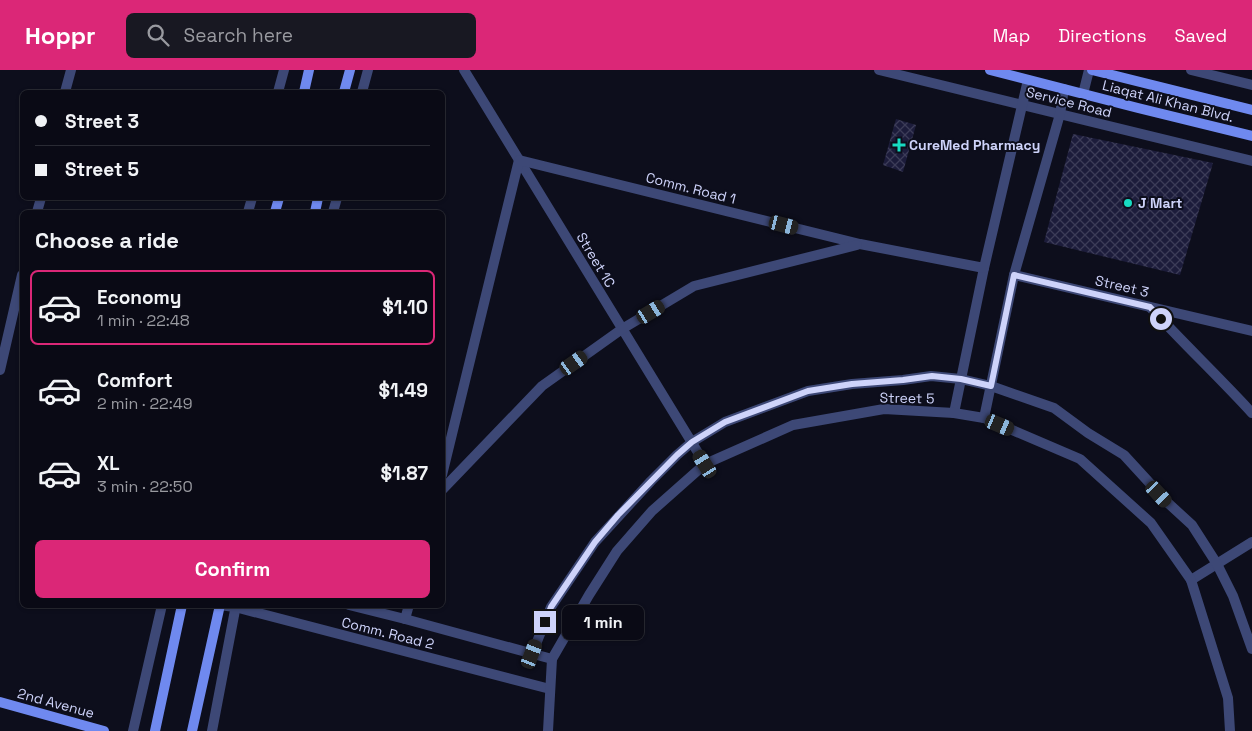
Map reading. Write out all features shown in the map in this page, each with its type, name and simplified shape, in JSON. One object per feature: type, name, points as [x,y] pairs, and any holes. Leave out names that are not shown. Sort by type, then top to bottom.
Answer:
[{"type":"main road","points":[[304,90],[309,70]]},
{"type":"main road","points":[[345,90],[350,70]]},
{"type":"main road","name":"Liaqat Ali Khan Blvd.","points":[[990,70],[1252,136]]},
{"type":"main road","points":[[1091,70],[1252,110]]},
{"type":"main road","points":[[155,731],[181,608]]},
{"type":"main road","points":[[192,731],[219,608]]},
{"type":"main road","name":"2nd Avenue","points":[[0,702],[104,731]]},
{"type":"street","points":[[66,90],[71,70]]},
{"type":"street","points":[[279,90],[284,70]]},
{"type":"street","points":[[363,90],[368,70]]},
{"type":"street","name":"Street 1C","points":[[464,70],[705,464]]},
{"type":"street","name":"Service Road","points":[[879,70],[1252,161]]},
{"type":"street","points":[[1083,94],[1091,70]]},
{"type":"street","points":[[1191,70],[1252,84]]},
{"type":"street","points":[[954,413],[984,268],[1028,80]]},
{"type":"street","points":[[984,418],[1014,275],[1060,114],[1064,89]]},
{"type":"street","points":[[445,462],[520,160]]},
{"type":"street","name":"Comm. Road 1","points":[[520,160],[860,244],[984,268]]},
{"type":"street","points":[[445,487],[542,386],[622,329],[694,286],[860,244]]},
{"type":"street","name":"Street 3","points":[[1014,275],[1252,331]]},
{"type":"street","points":[[0,370],[20,284]]},
{"type":"street","points":[[1150,307],[1252,413]]},
{"type":"street","name":"Street 5","points":[[532,654],[551,607],[595,542],[651,481],[692,442],[725,422],[808,391],[852,384],[932,376],[961,379],[991,386],[1054,408],[1124,455],[1168,503],[1192,525],[1217,564],[1232,596],[1252,649]]},
{"type":"street","name":"Street 5","points":[[548,731],[552,659],[589,594],[617,551],[652,511],[705,464],[793,424],[884,409],[954,413],[984,418],[1080,459],[1151,523],[1191,580],[1228,698],[1230,731]]},
{"type":"street","points":[[1191,580],[1252,542]]},
{"type":"street","points":[[134,731],[161,608]]},
{"type":"street","points":[[212,731],[236,608]]},
{"type":"street","name":"Comm. Road 2","points":[[244,608],[550,688]]},
{"type":"street","name":"Comm. Road 2","points":[[361,608],[552,659]]},
{"type":"street","points":[[405,619],[408,608]]},
{"type":"building","name":"CureMed Pharmacy","points":[[896,119],[916,125],[903,172],[883,165]]},
{"type":"building","name":"J Mart","points":[[1073,134],[1213,163],[1180,275],[1044,242]]},
{"type":"place","name":"CureMed Pharmacy","points":[[899,145]]},
{"type":"place","name":"J Mart","points":[[1128,203]]},
{"type":"route","points":[[545,622],[551,607],[595,542],[618,515],[677,455],[692,442],[725,422],[808,391],[852,384],[932,376],[961,379],[991,386],[1014,275],[1150,307],[1161,319]]}]
